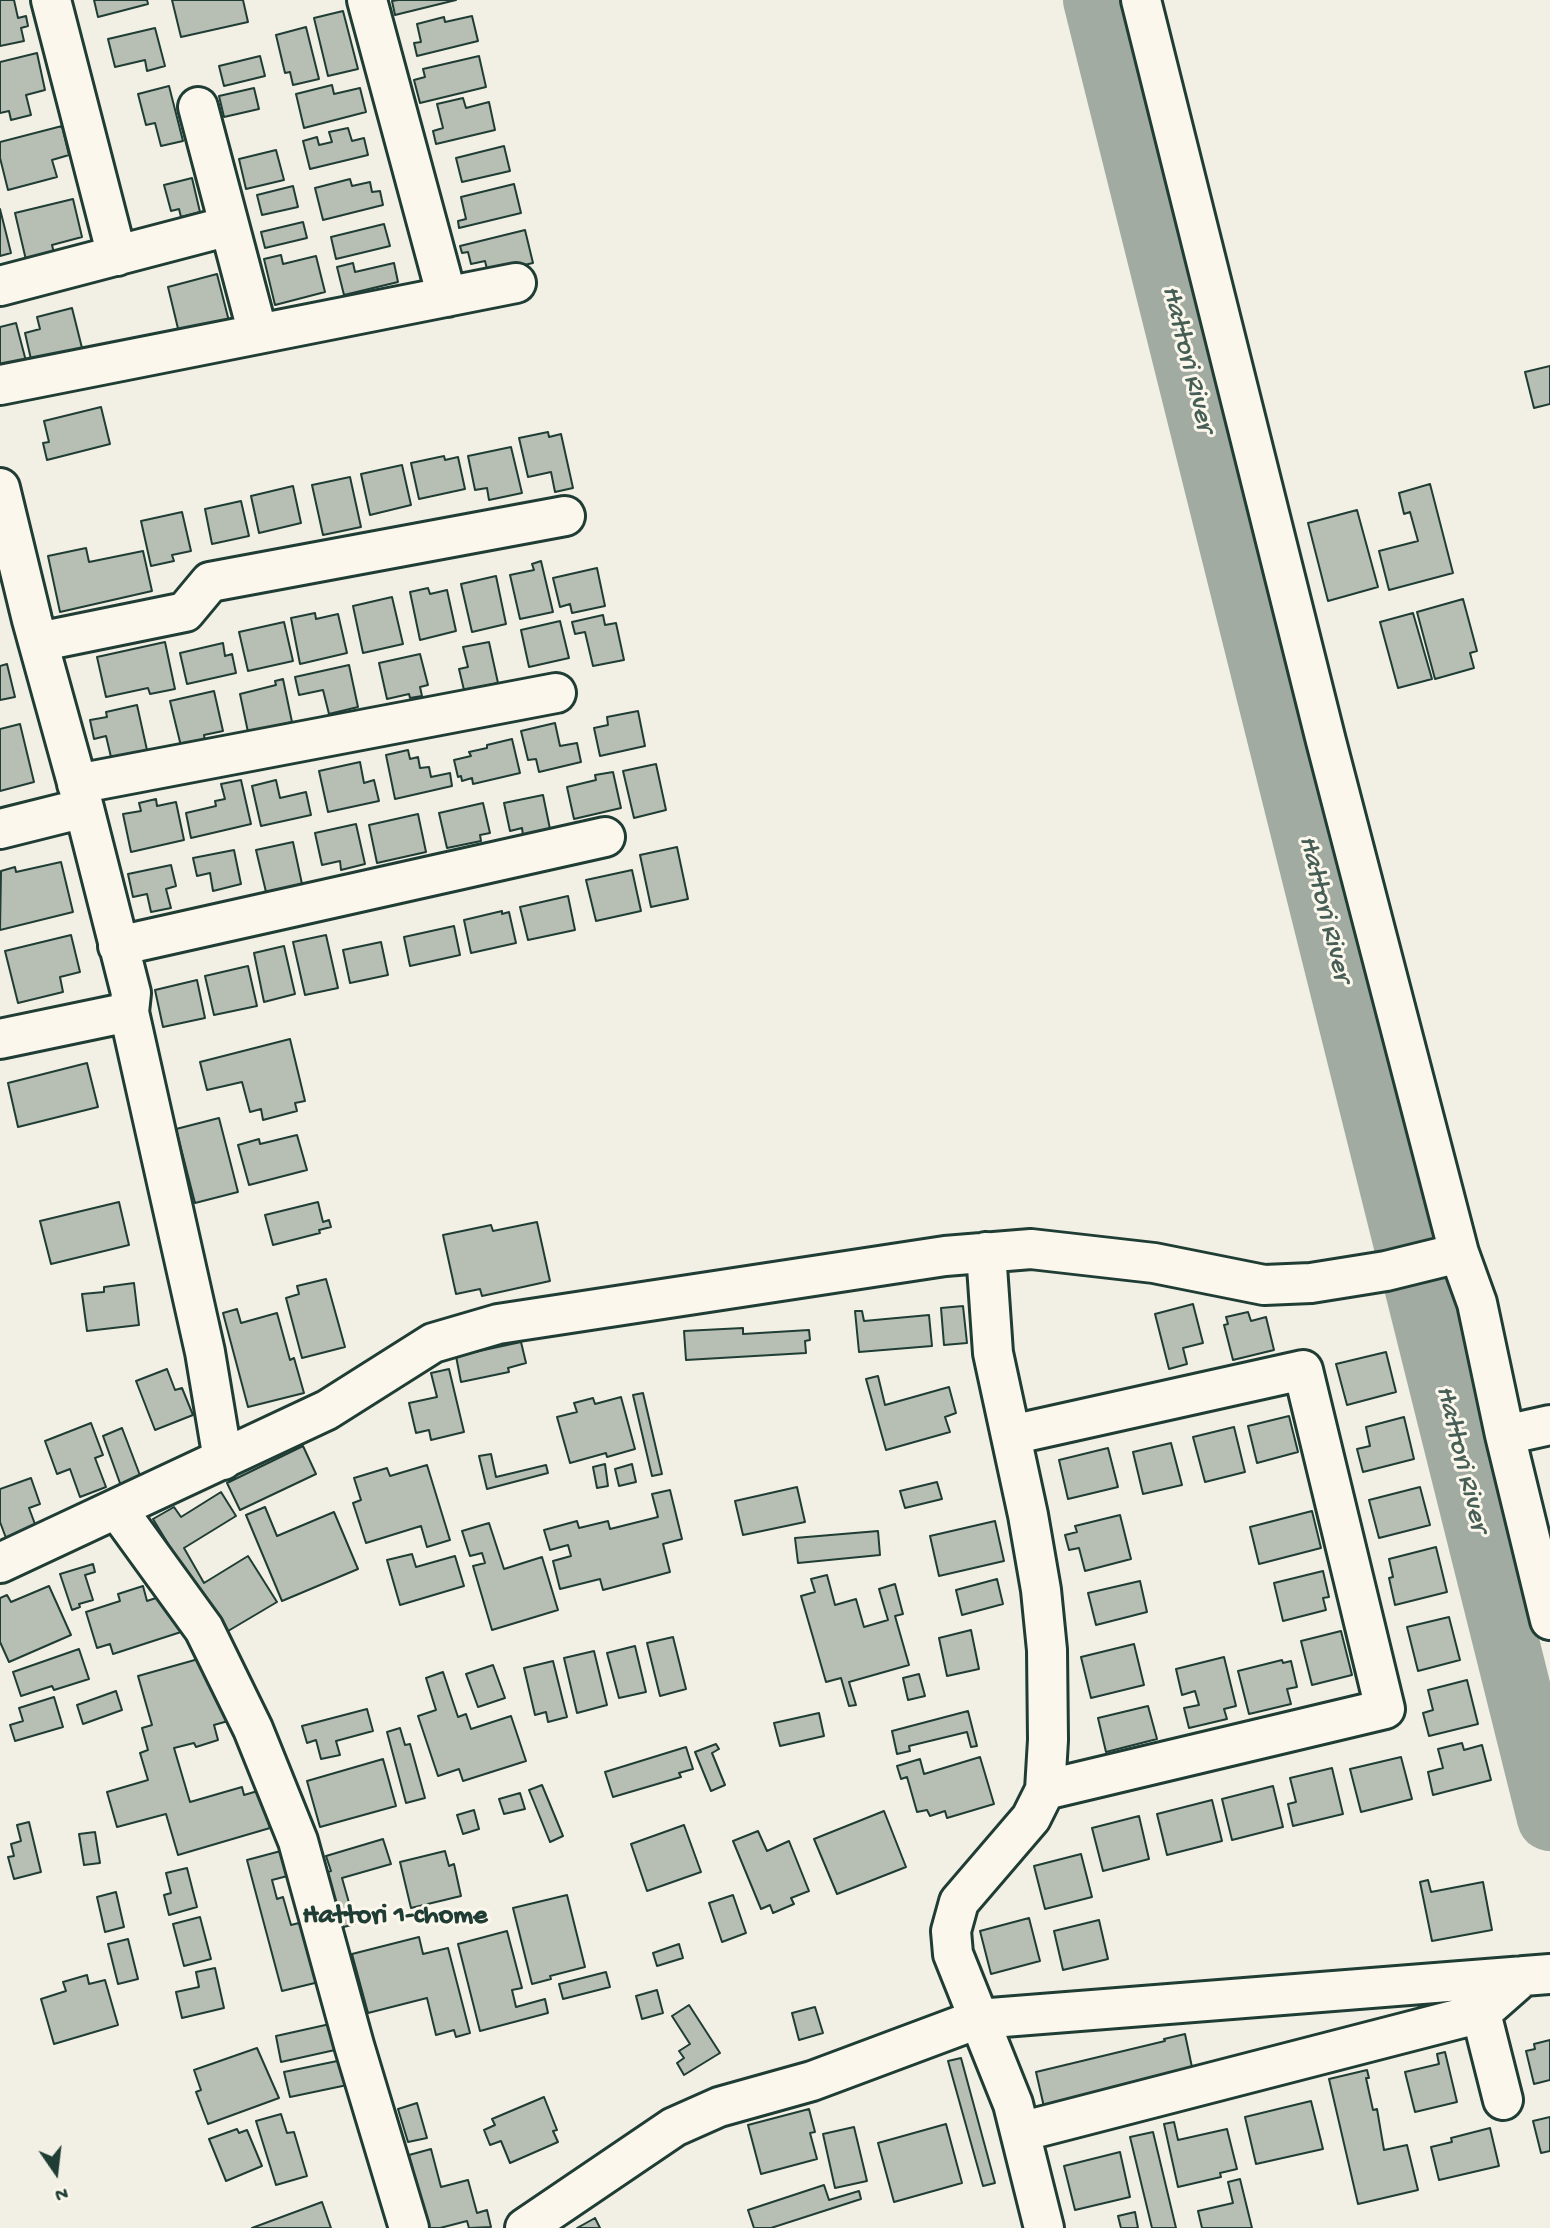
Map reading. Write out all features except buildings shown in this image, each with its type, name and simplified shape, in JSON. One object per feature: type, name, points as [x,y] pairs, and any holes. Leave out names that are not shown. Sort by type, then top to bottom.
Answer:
[{"type":"street","points":[[51,0],[117,256]]},
{"type":"street","points":[[367,0],[447,297]]},
{"type":"street","points":[[1141,0],[1319,714],[1459,1253],[1477,1303],[1505,1435],[1550,1620]]},
{"type":"street","points":[[198,107],[258,334]]},
{"type":"street","points":[[0,286],[229,226]]},
{"type":"street","points":[[0,385],[516,283]]},
{"type":"street","points":[[0,488],[23,630],[81,796],[131,993],[128,1012],[205,1352],[223,1460]]},
{"type":"street","points":[[23,630],[185,612],[210,582],[565,516]]},
{"type":"street","points":[[0,829],[81,796],[556,693]]},
{"type":"street","points":[[118,946],[605,837]]},
{"type":"street","points":[[0,1039],[128,1012]]},
{"type":"street","points":[[0,1563],[327,1410],[433,1343],[498,1324],[944,1256],[986,1252],[1031,1249],[1154,1263],[1264,1285],[1311,1283],[1386,1271],[1459,1253]]},
{"type":"street","points":[[986,1252],[993,1353],[1028,1515],[1042,1602],[1048,1740],[1045,1790],[1031,1818],[960,1902],[951,1931],[953,1954],[1013,2104],[1044,2228]]},
{"type":"street","points":[[1011,1435],[1303,1370],[1385,1709],[1045,1790]]},
{"type":"street","points":[[1505,1435],[1550,1425]]},
{"type":"street","points":[[117,1509],[204,1629],[253,1729],[298,1841],[354,2045],[410,2228]]},
{"type":"street","points":[[525,2228],[674,2127],[719,2107],[812,2081],[978,2019],[1537,1975]]},
{"type":"street","points":[[1020,2132],[1481,2014],[1537,1975]]},
{"type":"street","points":[[1481,2014],[1503,2100]]},
{"type":"waterway","name":"Hattori River","points":[[1096,0],[1550,1818]]},
{"type":"district","name":"Hattori 1-chome","points":[[395,1918]]}]
